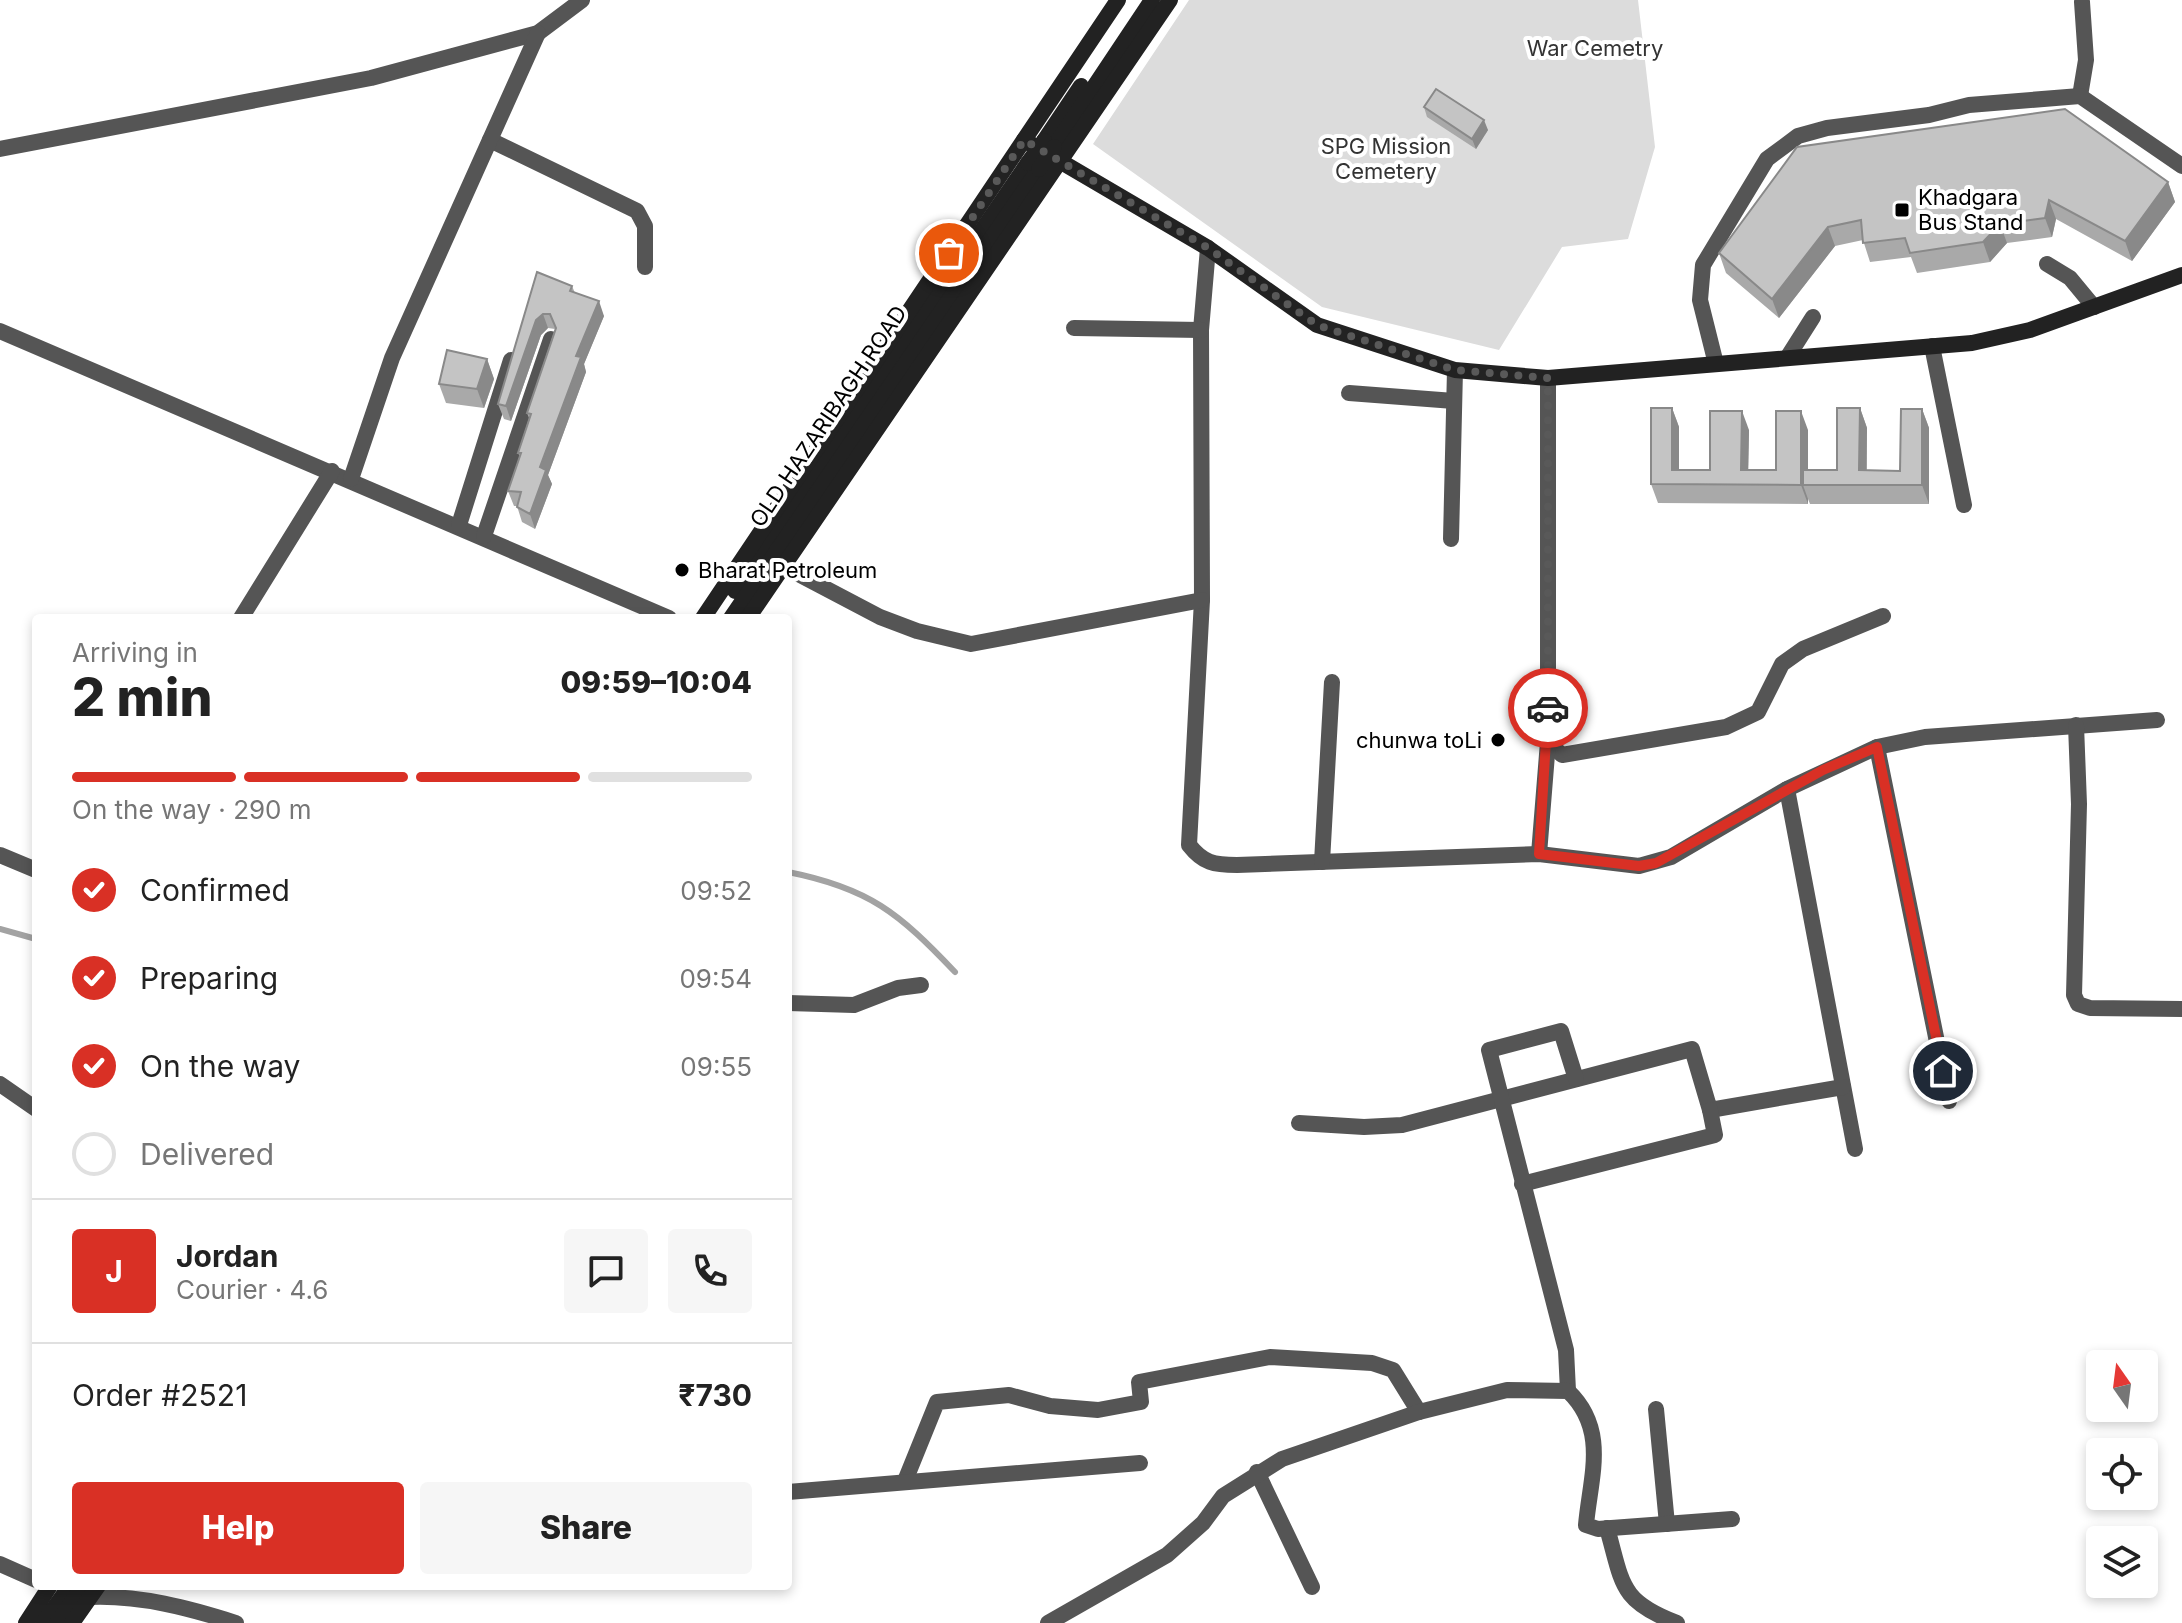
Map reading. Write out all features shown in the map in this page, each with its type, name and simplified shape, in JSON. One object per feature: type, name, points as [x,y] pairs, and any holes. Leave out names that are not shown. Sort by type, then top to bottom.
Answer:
[{"type":"street","points":[[0,149],[371,78],[538,33],[582,0]]},
{"type":"street","points":[[706,614],[1118,0]]},
{"type":"street","name":"OLD HAZARIBAGH ROAD","points":[[1052,150],[1139,0]]},
{"type":"street","name":"OLD HAZARIBAGH ROAD","points":[[718,614],[1034,166],[1052,150],[1152,0]]},
{"type":"street","points":[[751,614],[1052,150],[1170,0]]},
{"type":"street","points":[[2080,96],[2086,60],[2082,2]]},
{"type":"street","points":[[351,479],[392,358],[538,33]]},
{"type":"street","points":[[1716,364],[1700,300],[1703,265],[1767,159],[1798,136],[1827,128],[1929,115],[1969,105],[2080,96],[2182,166]]},
{"type":"street","points":[[490,140],[637,211],[645,226],[645,267]]},
{"type":"street","points":[[1024,140],[1052,150],[1208,248],[1317,325],[1455,370],[1548,378],[1972,343],[2030,330],[2182,275]]},
{"type":"street","name":"OLD HAZARIBAGH ROAD","points":[[734,614],[1034,166]]},
{"type":"street","points":[[1208,248],[1201,330],[1202,600],[1189,845],[1200,860],[1216,865],[1539,854],[1639,866],[1656,863],[1787,789],[1877,747],[1925,737],[2157,720]]},
{"type":"street","points":[[2047,264],[2070,278],[2094,307]]},
{"type":"street","points":[[1787,358],[1813,317]]},
{"type":"street","points":[[1074,328],[1201,330]]},
{"type":"street","points":[[0,331],[459,525],[660,614]]},
{"type":"street","points":[[484,536],[551,339]]},
{"type":"street","points":[[1932,346],[1964,505]]},
{"type":"street","points":[[459,525],[511,360]]},
{"type":"street","points":[[1451,539],[1455,370]]},
{"type":"street","points":[[1539,854],[1548,742],[1548,378]]},
{"type":"street","points":[[1349,393],[1454,401]]},
{"type":"street","points":[[243,614],[332,471]]},
{"type":"street","points":[[783,566],[880,617],[917,631],[971,644],[1202,600]]},
{"type":"street","points":[[1548,742],[1562,755],[1726,727],[1758,712],[1782,664],[1803,649],[1883,616]]},
{"type":"street","points":[[1322,862],[1332,682]]},
{"type":"street","points":[[2076,725],[2079,804],[2074,995],[2078,1004],[2090,1008],[2182,1009]]},
{"type":"street","points":[[1877,747],[1949,1101]]},
{"type":"street","points":[[1787,789],[1855,1149]]},
{"type":"street","points":[[0,855],[32,868]]},
{"type":"street","points":[[792,1003],[854,1005],[898,988],[921,985]]},
{"type":"street","points":[[1576,1079],[1561,1031],[1489,1050],[1566,1350],[1568,1391],[1590,1421],[1595,1473],[1586,1525],[1607,1528],[1732,1519]]},
{"type":"street","points":[[1299,1123],[1364,1127],[1402,1125],[1692,1049],[1715,1135],[1522,1184]]},
{"type":"street","points":[[0,1084],[32,1106]]},
{"type":"street","points":[[1710,1110],[1843,1087]]},
{"type":"street","points":[[905,1481],[937,1402],[965,1397],[1009,1395],[1050,1406],[1098,1410],[1141,1402],[1139,1382],[1270,1357],[1372,1363],[1393,1370],[1419,1412]]},
{"type":"street","points":[[1048,1623],[1167,1555],[1203,1523],[1223,1496],[1282,1459],[1419,1412],[1507,1390],[1568,1391]]},
{"type":"street","points":[[1656,1409],[1667,1524]]},
{"type":"street","points":[[792,1492],[1140,1463]]},
{"type":"street","points":[[1257,1472],[1312,1587]]},
{"type":"street","points":[[1607,1528],[1622,1581],[1633,1601],[1647,1611],[1677,1623]]},
{"type":"street","points":[[0,1564],[32,1578]]},
{"type":"street","points":[[26,1623],[47,1590]]},
{"type":"street","points":[[43,1623],[67,1590]]},
{"type":"street","points":[[57,1623],[90,1590]]},
{"type":"street","points":[[72,1623],[90,1590]]},
{"type":"street","points":[[90,1590],[206,1612],[236,1623]]},
{"type":"green space","name":"SPG Mission Cemetery","points":[[1189,0],[1638,0],[1655,147],[1628,239],[1562,247],[1499,350],[1322,307],[1093,144]]},
{"type":"building","points":[[1436,89],[1484,120],[1472,139],[1424,107]]},
{"type":"building","points":[[2065,109],[2168,182],[2125,241],[2049,200],[2045,218],[2000,224],[1983,242],[1910,253],[1905,238],[1863,243],[1861,220],[1828,227],[1772,299],[1719,253],[1797,147]]},
{"type":"building","points":[[537,272],[572,286],[570,291],[599,301],[576,356],[581,357],[540,467],[546,470],[530,514],[517,507],[521,492],[508,491],[531,414],[527,413],[556,328],[550,314],[543,314],[536,320],[506,406],[498,404]]},
{"type":"building","points":[[447,350],[487,359],[477,389],[439,384]]},
{"type":"building","points":[[1651,408],[1672,408],[1672,470],[1710,470],[1710,411],[1742,411],[1741,470],[1776,470],[1776,411],[1801,411],[1801,485],[1651,484]]},
{"type":"building","points":[[1837,408],[1860,408],[1859,470],[1900,471],[1901,409],[1922,409],[1922,485],[1803,485],[1803,470],[1837,470]]},
{"type":"waterway","points":[[792,873],[840,886],[881,906],[917,934],[955,972]]},
{"type":"waterway","points":[[0,929],[32,938]]},
{"type":"way so far","points":[[949,253],[1024,140],[1208,248],[1317,325],[1455,370],[1548,378],[1548,708]]},
{"type":"place","name":"Khadgara Bus Stand","points":[[1902,210]]},
{"type":"place","name":"Bharat Petroleum","points":[[682,570]]},
{"type":"place","name":"chunwa toLi","points":[[1498,740]]},
{"type":"route","points":[[1548,708],[1539,854],[1596,863],[1639,866],[1671,857],[1787,789],[1877,747],[1943,1071]]},
{"type":"park label","name":"War Cemetry","points":[[1595,48]]}]
